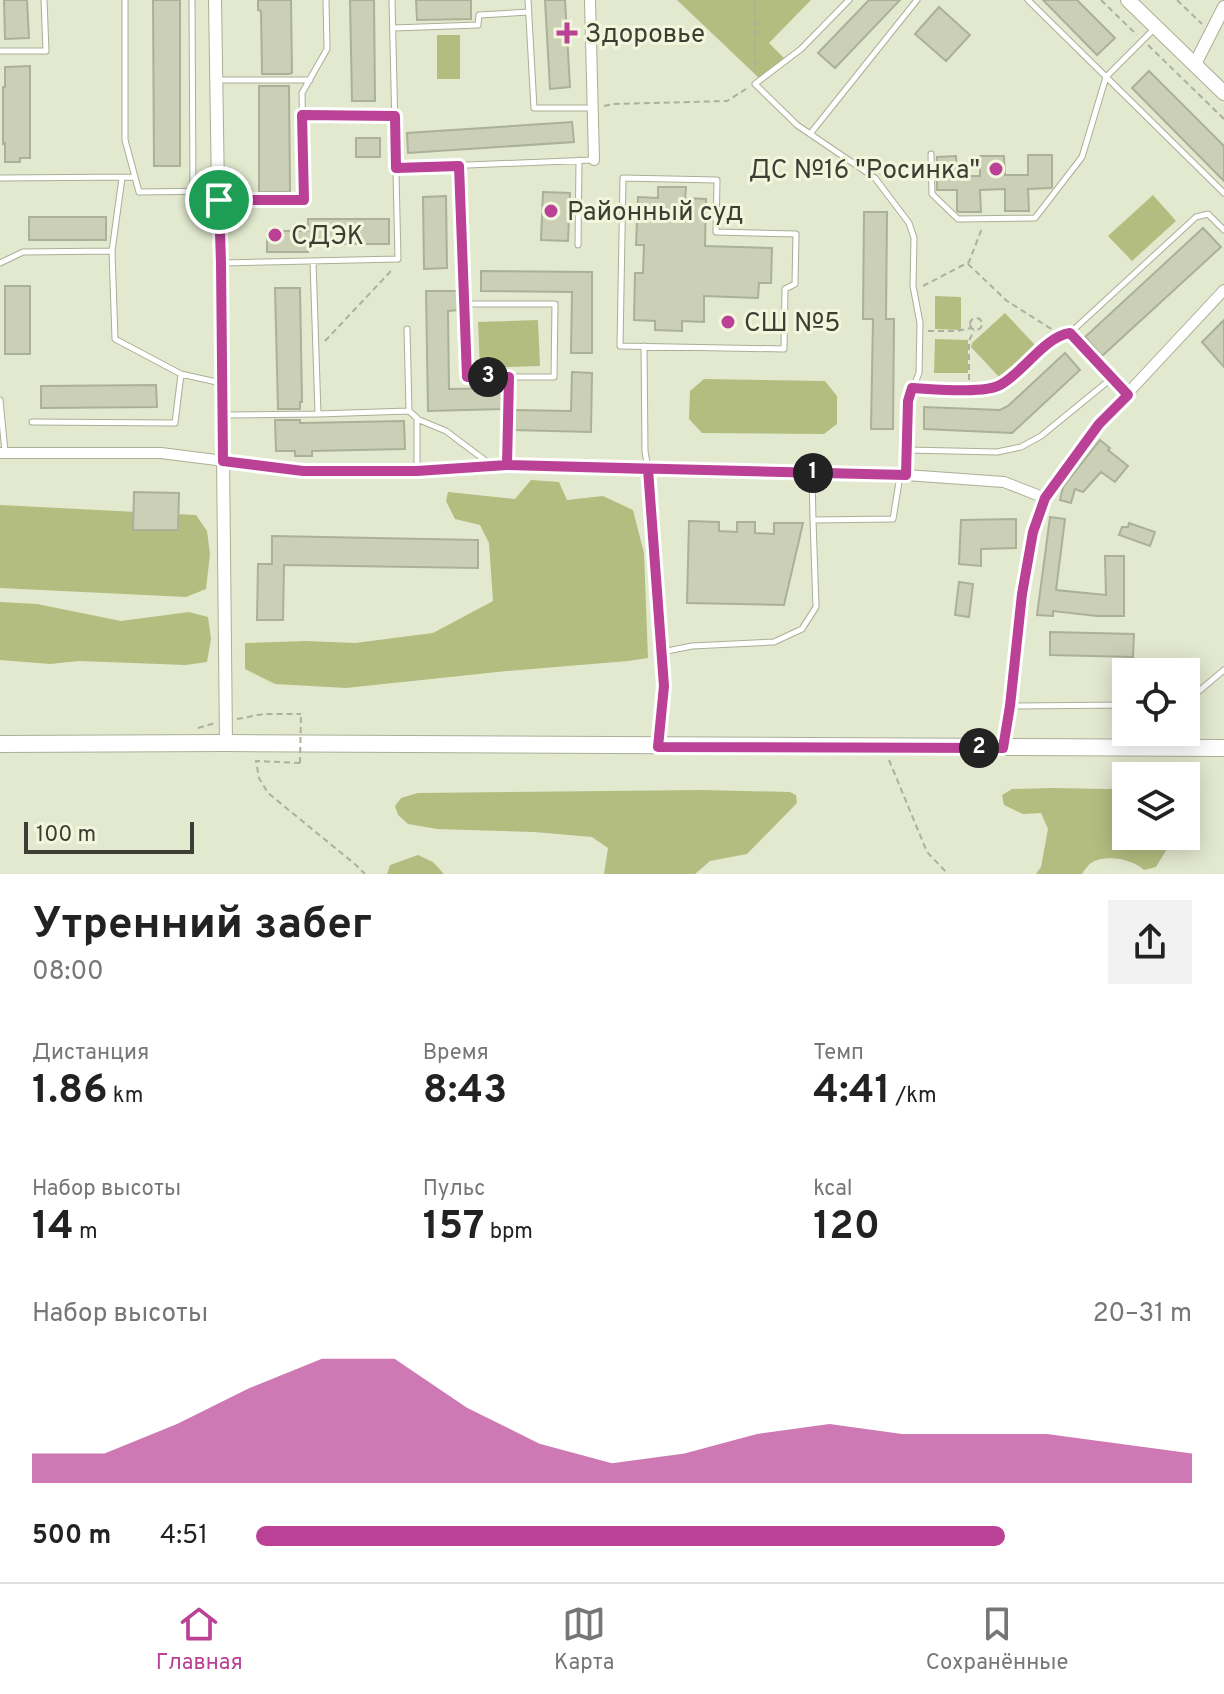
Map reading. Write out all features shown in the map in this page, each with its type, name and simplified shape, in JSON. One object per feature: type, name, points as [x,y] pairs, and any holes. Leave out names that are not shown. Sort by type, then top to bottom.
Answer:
[{"type":"main road","points":[[1128,0],[1224,93]]},
{"type":"main road","points":[[0,744],[1224,748]]},
{"type":"street","points":[[215,0],[226,743]]},
{"type":"street","points":[[590,0],[594,160]]},
{"type":"street","points":[[1195,64],[1224,7]]},
{"type":"street","points":[[1003,748],[1022,594],[1033,532],[1045,498],[1099,424],[1224,290]]},
{"type":"street","points":[[2,453],[161,453],[303,471],[417,471],[507,465],[903,475],[1004,482],[1045,498]]},
{"type":"lane","points":[[0,51],[46,51],[44,0]]},
{"type":"lane","points":[[125,0],[125,140],[139,192],[193,191],[218,196],[304,200],[302,93],[327,49],[326,0]]},
{"type":"lane","points":[[192,0],[193,191]]},
{"type":"lane","points":[[221,263],[398,259],[392,0]]},
{"type":"lane","points":[[528,0],[534,108],[591,108]]},
{"type":"lane","points":[[813,520],[893,519],[907,450],[908,401],[919,373],[920,331],[913,291],[914,238],[909,223],[875,178],[791,120],[755,84],[801,49],[849,0]]},
{"type":"lane","points":[[810,134],[917,0]]},
{"type":"lane","points":[[1028,0],[1224,193]]},
{"type":"lane","points":[[393,28],[478,25],[479,15],[529,12]]},
{"type":"lane","points":[[931,154],[932,194],[958,219],[1035,218],[1082,157],[1106,77],[1156,27]]},
{"type":"lane","points":[[216,80],[310,80]]},
{"type":"lane","points":[[302,115],[395,116]]},
{"type":"lane","points":[[578,245],[579,160]]},
{"type":"lane","points":[[396,168],[594,160]]},
{"type":"lane","points":[[459,166],[464,304],[467,377],[554,377],[555,304],[464,304]]},
{"type":"lane","points":[[0,178],[135,177]]},
{"type":"lane","points":[[122,178],[112,251],[115,339],[181,374],[222,384]]},
{"type":"lane","points":[[623,178],[717,180],[716,232],[796,234],[795,284],[785,289],[784,349],[644,346],[620,346],[623,178]]},
{"type":"lane","points":[[912,388],[981,390],[999,386],[1060,335],[1070,333],[1196,217],[1204,214],[1211,216],[1224,230]]},
{"type":"lane","points":[[0,263],[23,252],[112,251]]},
{"type":"lane","points":[[313,261],[318,414]]},
{"type":"lane","points":[[407,329],[409,411]]},
{"type":"lane","points":[[1070,333],[1128,395]]},
{"type":"lane","points":[[644,346],[645,451],[664,686],[658,747]]},
{"type":"lane","points":[[32,422],[175,423],[181,374]]},
{"type":"lane","points":[[507,465],[509,377]]},
{"type":"lane","points":[[907,450],[997,452],[1021,447],[1041,436],[1112,378]]},
{"type":"lane","points":[[0,400],[2,453]]},
{"type":"lane","points":[[223,415],[409,411],[446,431],[494,467]]},
{"type":"lane","points":[[417,418],[417,471]]},
{"type":"lane","points":[[662,652],[692,646],[774,642],[802,629],[816,607],[811,473]]},
{"type":"lane","points":[[1200,690],[1224,670]]},
{"type":"lane","points":[[1010,706],[1112,705]]},
{"type":"path","points":[[591,108],[613,104],[727,101],[755,84],[755,0]]},
{"type":"path","points":[[1101,0],[1224,119]]},
{"type":"path","points":[[1177,0],[1211,32]]},
{"type":"path","points":[[913,291],[968,264],[985,219]]},
{"type":"path","points":[[316,350],[390,272],[389,259]]},
{"type":"path","points":[[968,264],[1007,301],[1060,335]]},
{"type":"path","points":[[920,331],[957,331],[972,329],[980,328],[983,320],[975,318],[969,324],[972,329],[969,389]]},
{"type":"path","points":[[264,714],[301,714],[300,763],[256,761],[259,778],[268,793],[365,874]]},
{"type":"path","points":[[884,747],[927,852],[948,874]]},
{"type":"green space","points":[[677,0],[811,0],[769,43],[784,58],[759,78]]},
{"type":"green space","points":[[437,35],[460,35],[460,79],[437,79]]},
{"type":"green space","points":[[1153,195],[1176,221],[1132,261],[1108,236]]},
{"type":"green space","points":[[935,296],[961,297],[961,330],[935,329]]},
{"type":"green space","points":[[1005,313],[1035,345],[1000,378],[971,347]]},
{"type":"green space","points":[[538,320],[540,366],[480,368],[478,322]]},
{"type":"green space","points":[[935,339],[968,340],[968,373],[934,373]]},
{"type":"green space","points":[[704,379],[825,381],[837,396],[837,424],[824,434],[702,433],[689,419],[690,391]]},
{"type":"green space","points":[[531,480],[559,482],[567,500],[603,496],[633,510],[644,553],[648,658],[346,688],[275,684],[245,669],[245,643],[355,643],[433,633],[493,601],[489,543],[480,525],[455,519],[446,501],[448,492],[515,499]]},
{"type":"green space","points":[[0,505],[196,515],[207,531],[210,554],[206,589],[186,597],[0,588]]},
{"type":"green space","points":[[0,602],[37,604],[121,621],[189,612],[208,617],[211,639],[207,662],[186,665],[79,661],[50,664],[0,660]]},
{"type":"green space","points":[[1012,789],[1112,789],[1112,850],[1166,850],[1156,867],[1144,870],[1111,858],[1091,863],[1082,874],[1036,874],[1041,867],[1048,829],[1041,813],[1023,814],[1004,805],[1002,795]]},
{"type":"green space","points":[[790,792],[796,795],[797,803],[747,854],[710,861],[695,874],[604,874],[608,848],[592,837],[437,829],[408,824],[398,815],[395,806],[401,798],[418,793]]},
{"type":"green space","points":[[418,855],[433,862],[444,874],[387,874],[390,865]]},
{"type":"building","points":[[4,0],[27,0],[29,38],[5,39]]},
{"type":"building","points":[[153,0],[180,0],[180,166],[154,166]]},
{"type":"building","points":[[258,0],[291,0],[292,73],[262,74],[261,11],[258,10]]},
{"type":"building","points":[[350,0],[374,0],[375,101],[352,101]]},
{"type":"building","points":[[416,0],[471,0],[471,19],[417,20]]},
{"type":"building","points":[[545,0],[565,0],[570,87],[550,89]]},
{"type":"building","points":[[869,0],[900,0],[835,68],[818,53]]},
{"type":"building","points":[[1043,0],[1077,0],[1115,38],[1097,55]]},
{"type":"building","points":[[939,7],[970,35],[946,61],[915,34]]},
{"type":"building","points":[[30,66],[30,158],[5,162],[5,67]]},
{"type":"building","points":[[1149,71],[1224,146],[1224,181],[1132,88]]},
{"type":"building","points":[[259,86],[289,86],[290,192],[259,192]]},
{"type":"building","points":[[572,122],[574,142],[408,153],[407,133]]},
{"type":"building","points":[[356,138],[380,138],[380,157],[356,157]]},
{"type":"building","points":[[1028,155],[1052,155],[1052,187],[1028,189],[1029,211],[1005,211],[1005,189],[980,190],[981,212],[959,212],[957,190],[937,190],[937,157],[956,156],[957,176],[980,176],[980,156],[1004,156],[1005,175],[1028,175]]},
{"type":"building","points":[[658,187],[686,187],[685,198],[706,199],[705,246],[772,248],[771,283],[759,283],[758,298],[704,296],[704,322],[682,321],[682,331],[655,330],[655,321],[634,320],[635,273],[643,273],[644,245],[636,245],[638,197],[658,198]]},
{"type":"building","points":[[543,192],[570,193],[568,241],[541,240]]},
{"type":"building","points":[[446,196],[447,268],[424,269],[423,197]]},
{"type":"building","points":[[864,212],[887,212],[886,319],[894,319],[893,429],[871,429],[873,319],[863,319]]},
{"type":"building","points":[[29,217],[106,217],[106,240],[29,240]]},
{"type":"building","points":[[308,219],[389,219],[389,244],[308,244],[308,252],[267,252],[267,231],[308,231]]},
{"type":"building","points":[[1203,228],[1221,247],[1102,356],[1085,337]]},
{"type":"building","points":[[481,271],[592,272],[592,353],[571,353],[572,292],[481,291]]},
{"type":"building","points":[[5,286],[30,286],[30,354],[5,354]]},
{"type":"building","points":[[275,288],[300,288],[300,409],[278,409]]},
{"type":"building","points":[[426,291],[457,291],[458,310],[448,311],[449,389],[502,388],[503,409],[428,411]]},
{"type":"building","points":[[1224,320],[1224,367],[1202,342]]},
{"type":"building","points":[[1065,353],[1080,370],[1012,433],[924,429],[924,407],[1000,410],[1008,406]]},
{"type":"building","points":[[572,372],[592,373],[591,432],[513,430],[514,410],[571,411]]},
{"type":"building","points":[[156,385],[157,407],[41,408],[41,386]]},
{"type":"building","points":[[275,420],[300,420],[300,423],[404,421],[405,449],[312,451],[312,456],[295,456],[295,451],[276,451]]},
{"type":"building","points":[[1100,440],[1128,466],[1115,482],[1101,472],[1083,492],[1075,489],[1071,503],[1060,500],[1063,487]]},
{"type":"building","points":[[134,492],[179,493],[178,530],[133,530]]},
{"type":"building","points":[[1050,517],[1065,519],[1056,590],[1106,595],[1105,556],[1124,556],[1124,616],[1053,611],[1053,616],[1037,615]]},
{"type":"building","points":[[1016,519],[1016,548],[981,549],[981,566],[959,564],[961,520]]},
{"type":"building","points":[[689,521],[719,522],[719,531],[737,532],[737,522],[755,522],[755,533],[774,534],[774,523],[803,523],[784,605],[687,603]]},
{"type":"building","points":[[1129,523],[1155,532],[1150,546],[1119,535],[1122,527],[1128,527]]},
{"type":"building","points":[[272,536],[478,540],[478,568],[284,565],[283,620],[257,620],[258,564],[272,564]]},
{"type":"building","points":[[959,582],[973,584],[969,617],[955,615]]},
{"type":"building","points":[[1050,632],[1134,634],[1133,657],[1050,655]]},
{"type":"place","name":"Здоровье","points":[[567,33]]},
{"type":"place","name":"ДС №16 \"Росинка\"","points":[[996,169]]},
{"type":"place","name":"Районный суд","points":[[551,211]]},
{"type":"place","name":"СДЭК","points":[[275,235]]},
{"type":"place","name":"СШ №5","points":[[728,322]]},
{"type":"route","points":[[219,200],[223,461],[303,471],[417,471],[507,465],[906,475],[908,401],[912,388],[991,389],[999,386],[1057,337],[1070,333],[1128,395],[1099,424],[1045,498],[1033,532],[1022,594],[1003,748],[658,747],[664,686],[648,469],[507,465],[509,377],[467,377],[459,166],[396,168],[395,116],[302,115],[304,200],[219,200]]}]
